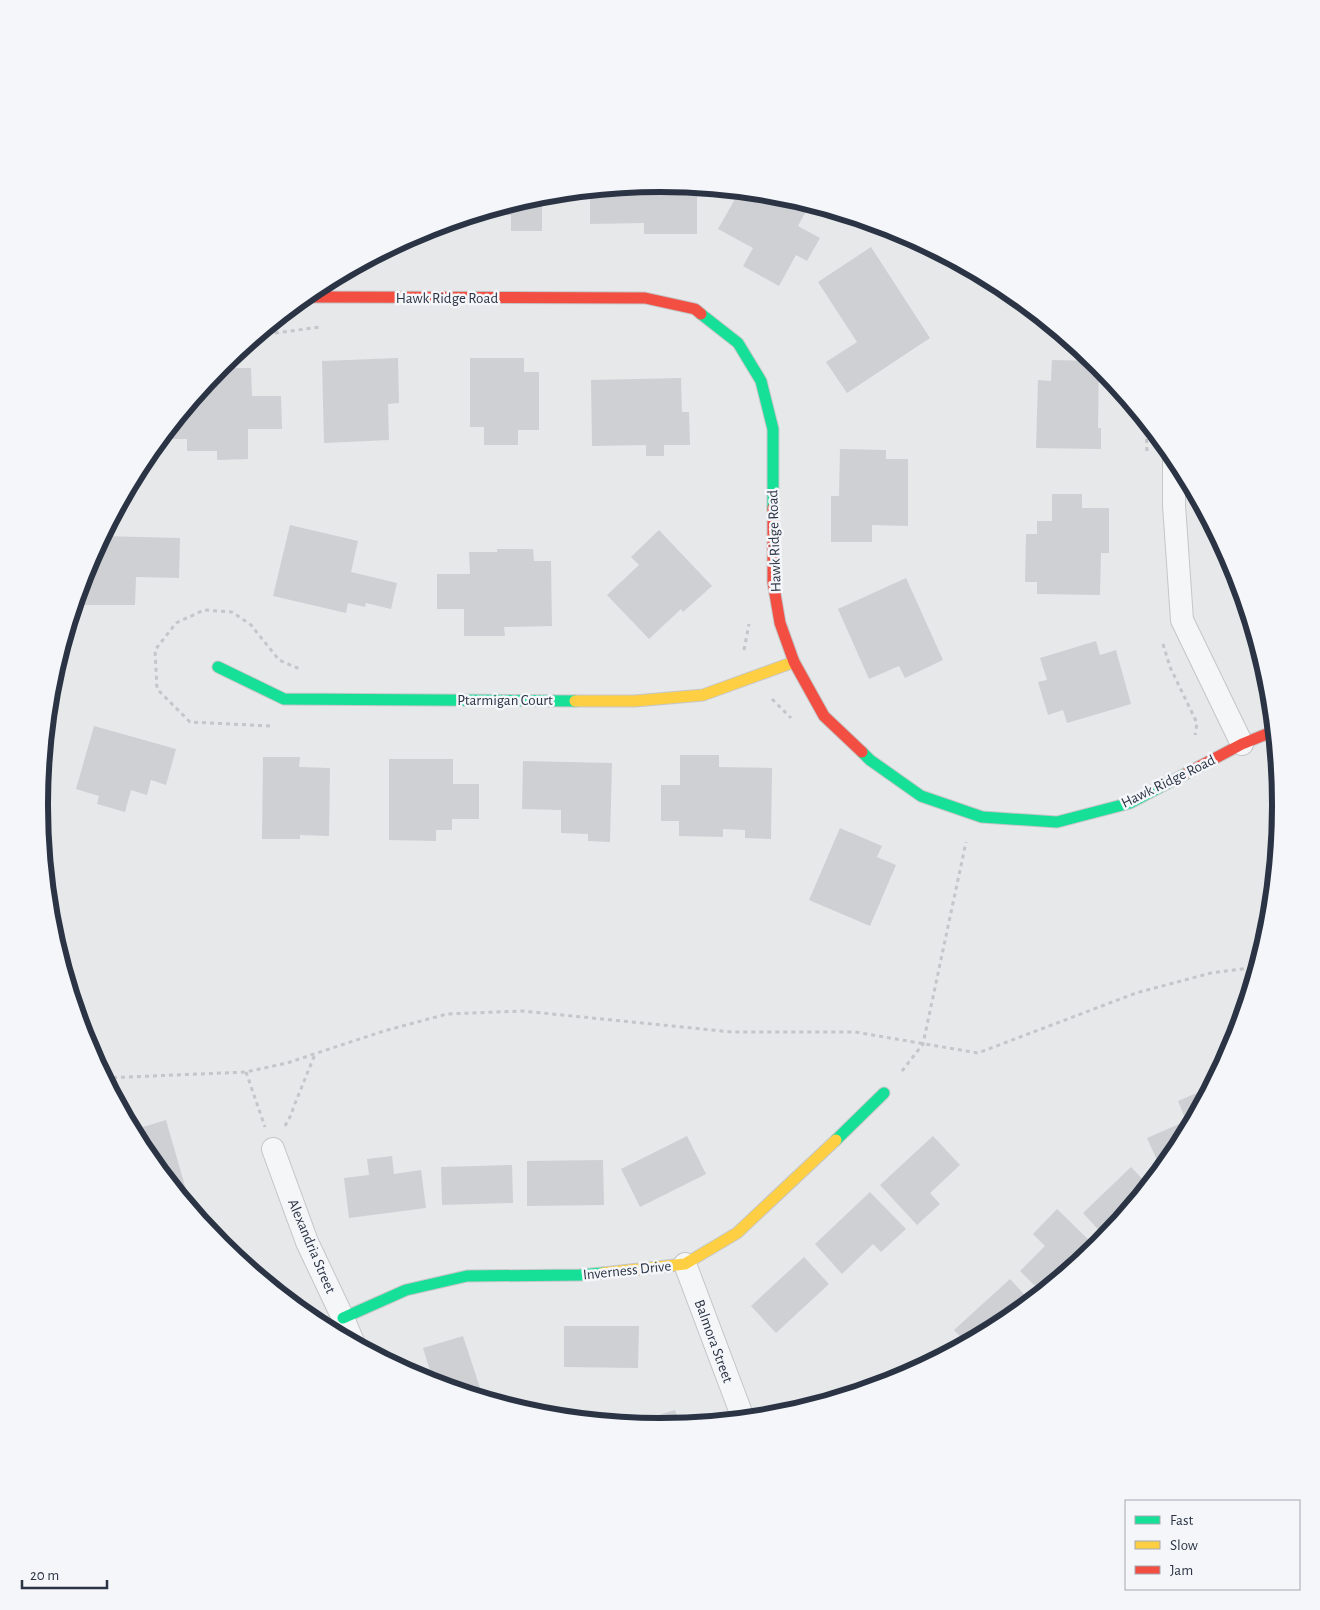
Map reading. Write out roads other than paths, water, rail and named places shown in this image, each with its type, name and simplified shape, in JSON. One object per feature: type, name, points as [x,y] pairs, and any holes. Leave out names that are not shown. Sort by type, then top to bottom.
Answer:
[{"type":"street","name":"Hawk Ridge Road","points":[[319,297],[645,298],[695,309],[738,343],[761,381],[772,429],[772,582],[780,623],[794,662],[824,716],[870,760],[921,796],[982,817],[1056,822],[1130,803],[1242,744],[1268,733]]},
{"type":"street","points":[[1174,473],[1174,505],[1182,620],[1242,744]]},
{"type":"street","name":"Ptarmigan Court","points":[[218,667],[284,699],[635,701],[703,695],[794,662]]},
{"type":"street","name":"Inverness Drive","points":[[343,1318],[406,1290],[467,1276],[580,1276],[685,1264],[737,1233],[884,1093]]},
{"type":"street","name":"Alexandria Street","points":[[273,1148],[307,1242],[349,1332]]},
{"type":"street","name":"Balmora Street","points":[[685,1264],[741,1412]]}]
